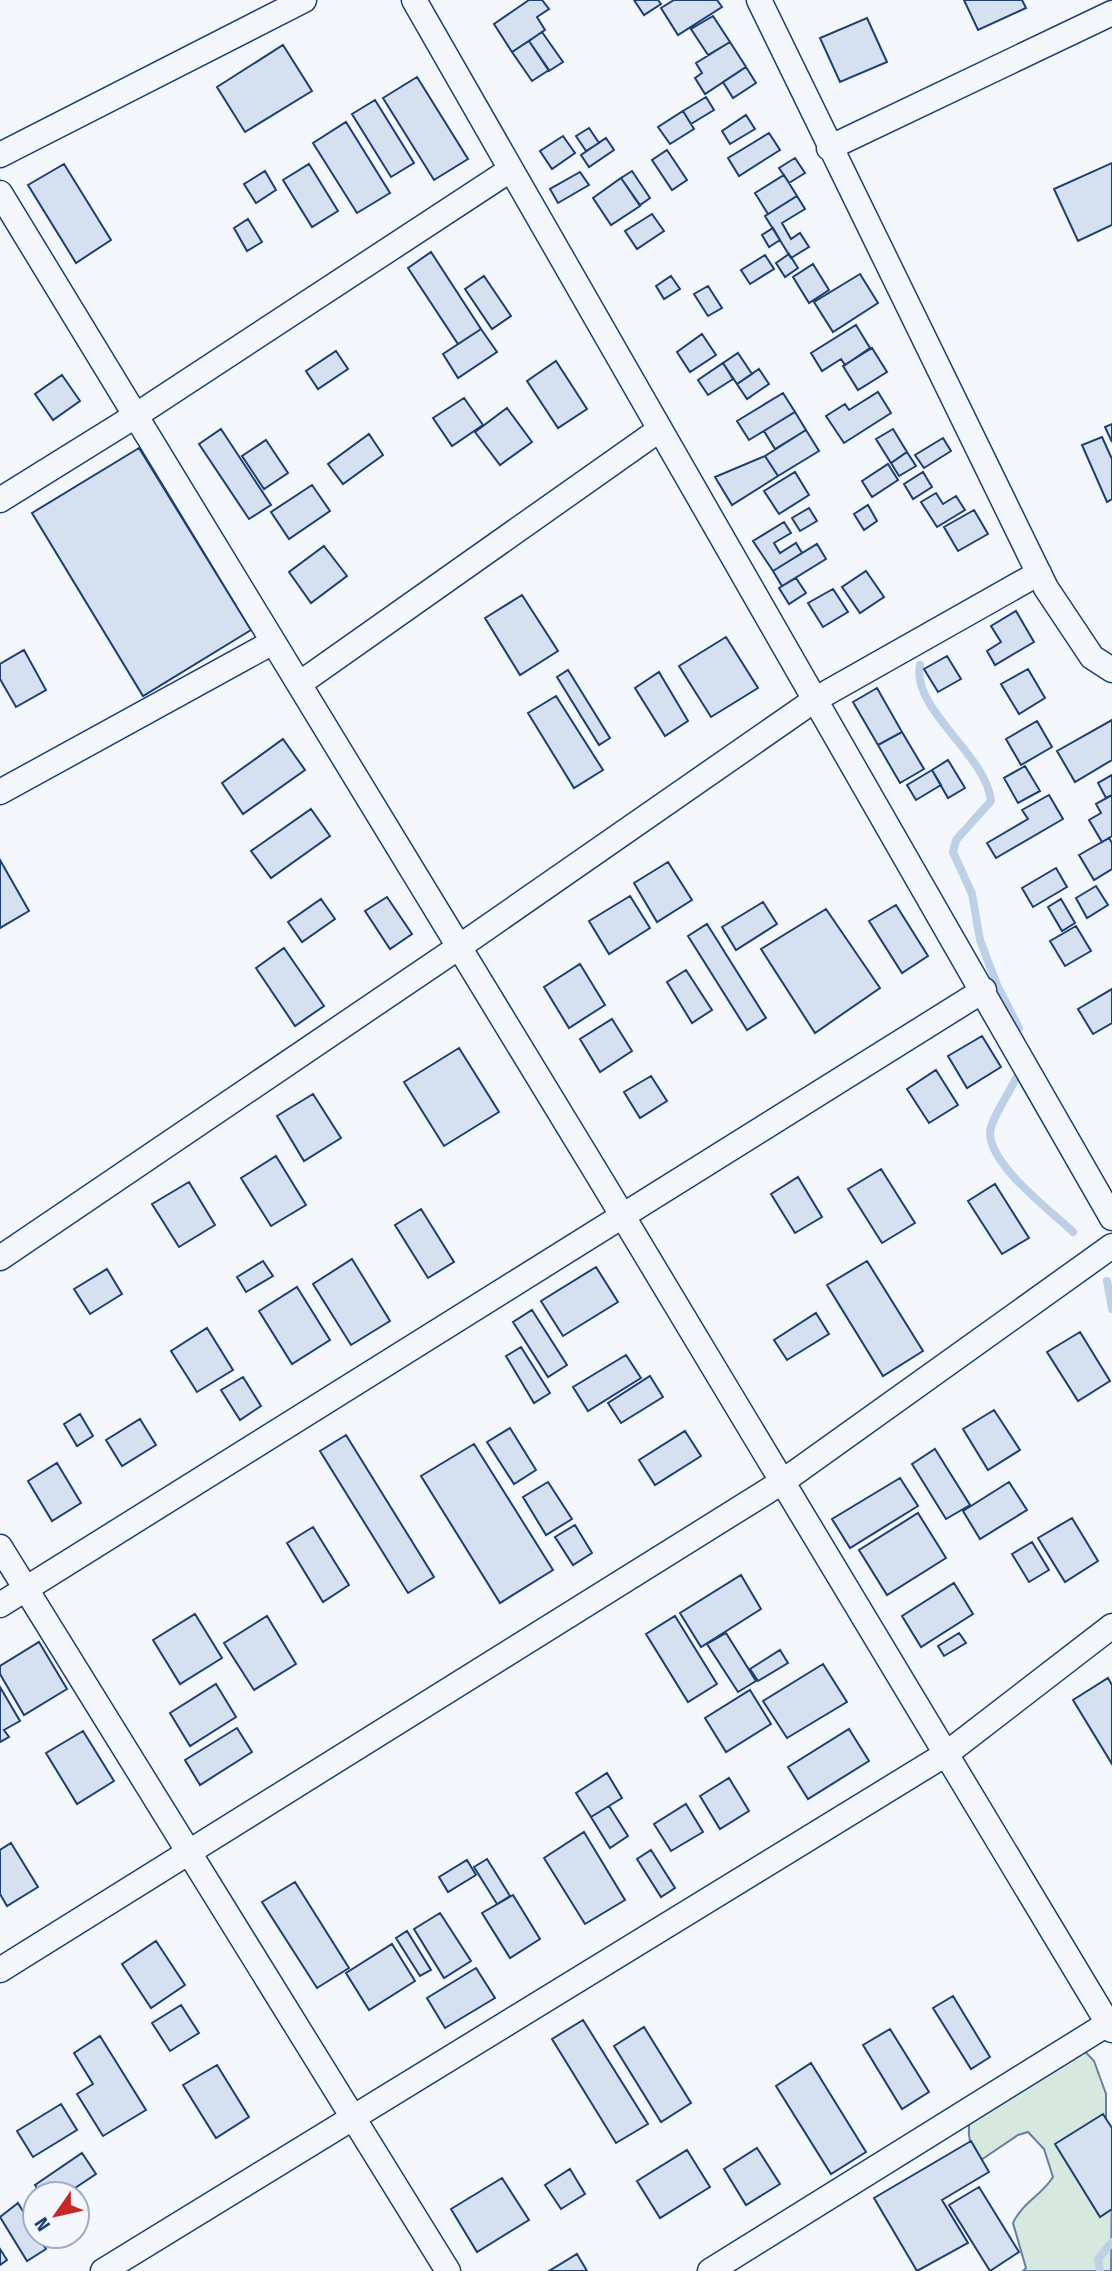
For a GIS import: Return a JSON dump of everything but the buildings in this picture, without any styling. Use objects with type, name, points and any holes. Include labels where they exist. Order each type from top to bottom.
[{"type":"street","points":[[0,155],[304,0]]},
{"type":"street","points":[[414,0],[1111,1215]]},
{"type":"street","points":[[759,0],[1039,573],[1092,657],[1112,670]]},
{"type":"street","points":[[830,148],[1112,13]]},
{"type":"street","points":[[0,500],[135,416],[510,170]]},
{"type":"street","points":[[0,194],[1111,2025],[710,2271]]},
{"type":"street","points":[[299,684],[659,430]]},
{"type":"street","points":[[0,1258],[459,947],[816,699],[1039,573]]},
{"type":"street","points":[[0,792],[273,642]]},
{"type":"street","points":[[0,1605],[984,990]]},
{"type":"street","points":[[0,1970],[782,1482],[1112,1246]]},
{"type":"street","points":[[0,1546],[448,2271]]},
{"type":"street","points":[[103,2271],[946,1754],[1112,1626]]},
{"type":"shaded area","points":[[1078,2044],[1094,2061],[1106,2094],[1106,2129],[1112,2172],[1111,2271],[1023,2271],[1026,2268],[1013,2223],[1021,2210],[1053,2177],[1044,2149],[1028,2132],[1018,2135],[981,2160],[970,2142],[972,2106]]},
{"type":"waterway","points":[[920,665],[920,682],[927,698],[977,766],[991,801],[956,840],[953,852],[972,894],[980,940],[997,985],[1019,1028]]},
{"type":"waterway","points":[[1016,1078],[991,1127],[992,1145],[1010,1173],[1073,1232]]},
{"type":"waterway","points":[[1107,1281],[1112,1309]]},
{"type":"waterway","points":[[1100,2271],[1098,2259],[1112,2242]]}]
